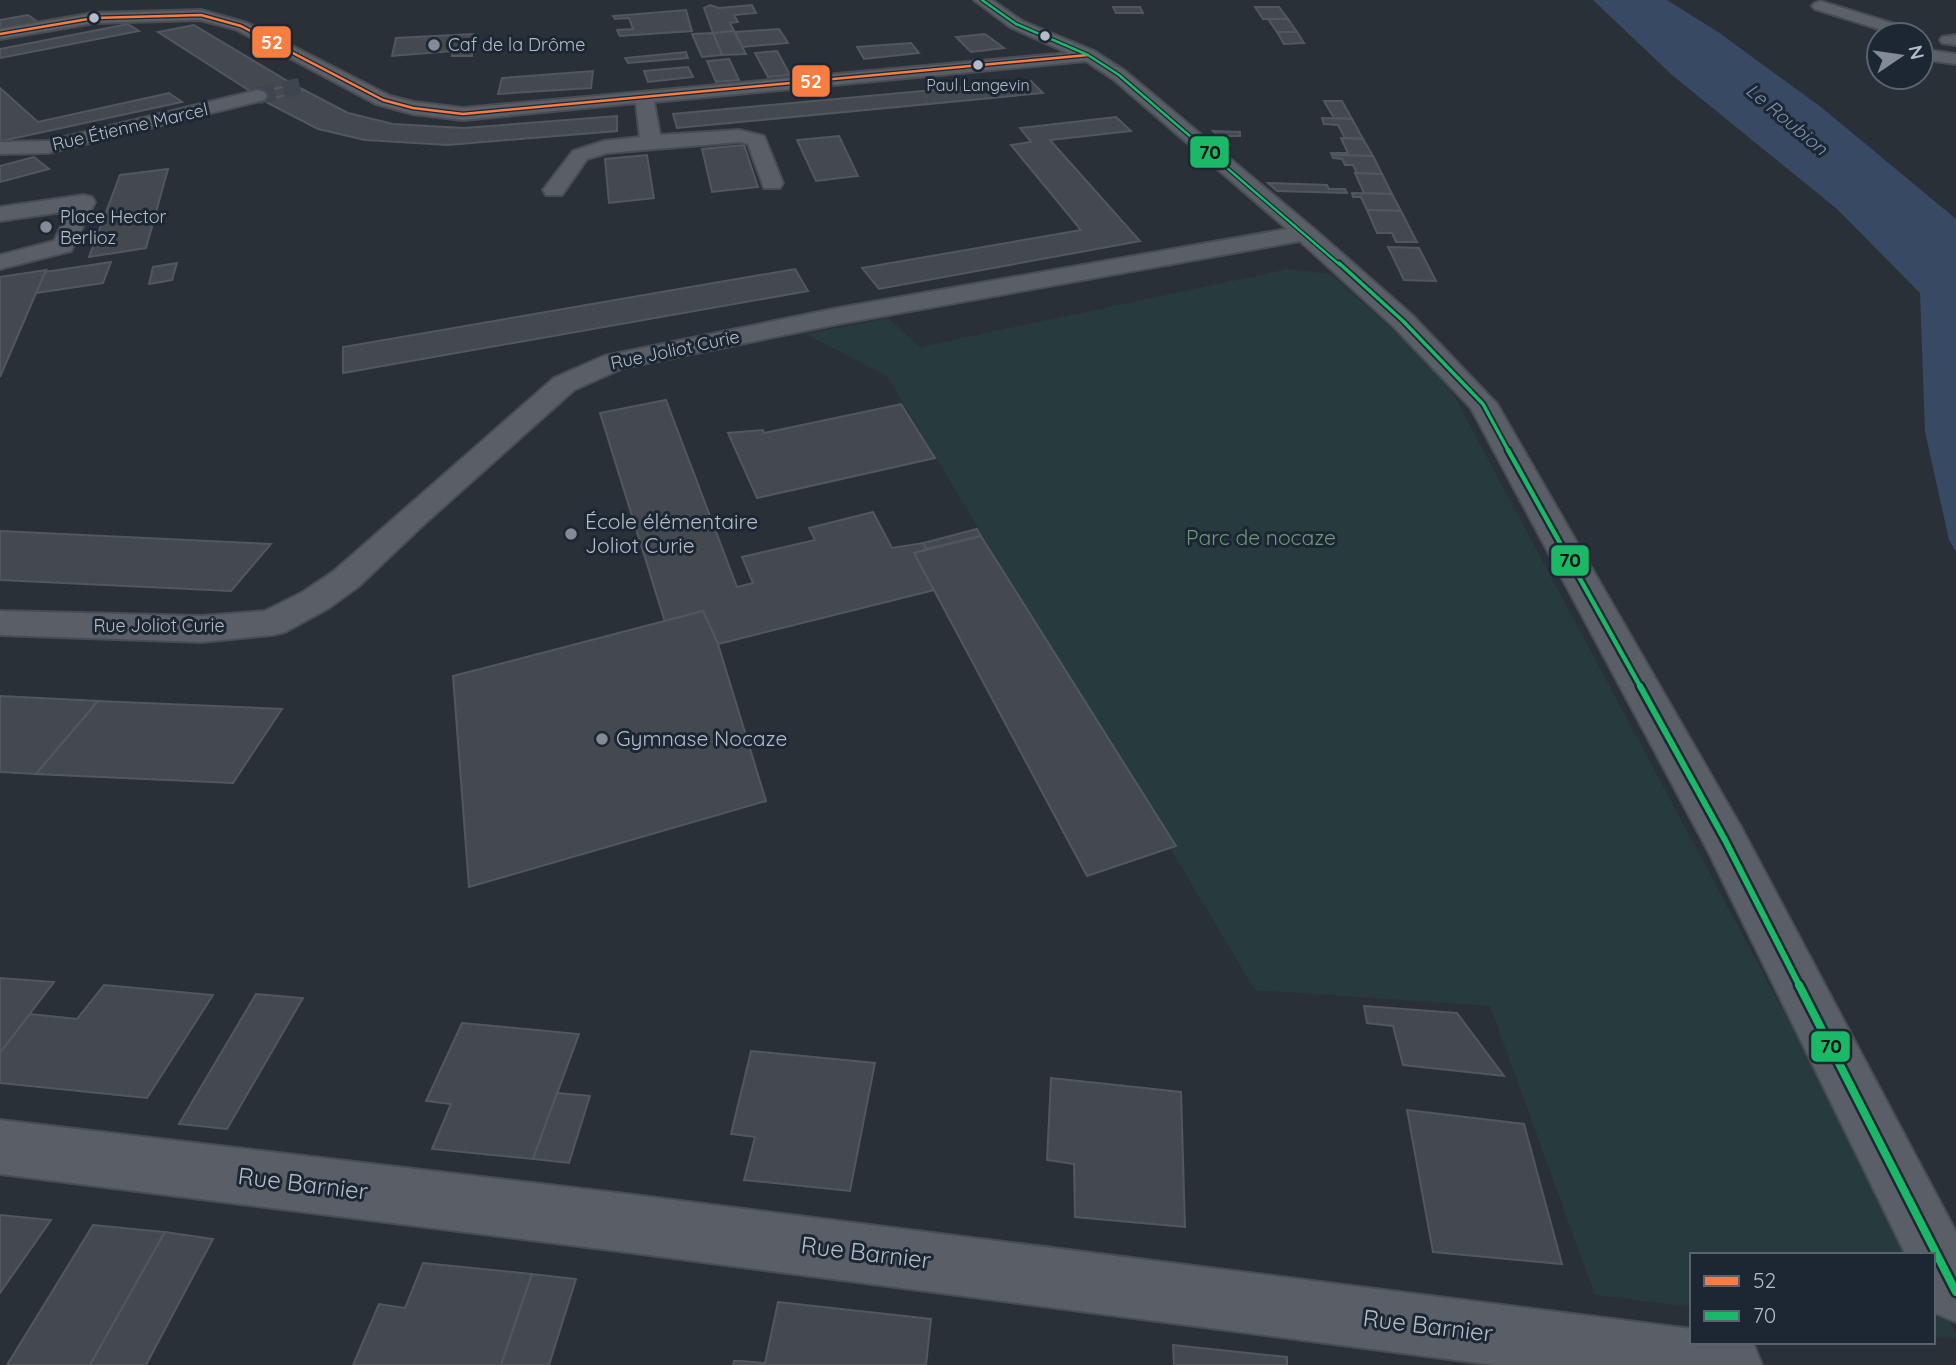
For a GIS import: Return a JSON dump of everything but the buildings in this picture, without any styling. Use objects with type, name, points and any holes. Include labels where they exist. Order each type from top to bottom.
[{"type":"main road","points":[[1813,3],[1865,28]]},
{"type":"main road","points":[[1813,3],[1866,21]]},
{"type":"main road","points":[[1935,40],[1953,40]]},
{"type":"main road","points":[[1948,59],[1956,69]]},
{"type":"street","points":[[982,0],[986,6],[1016,24],[1088,55],[1119,75],[1403,320],[1483,404],[1725,839],[1956,1292]]},
{"type":"street","points":[[0,34],[94,18],[201,15],[241,26],[383,100],[413,108],[463,114],[1088,55]]},
{"type":"street","points":[[309,84],[339,77]]},
{"type":"street","name":"Rue Étienne Marcel","points":[[0,148],[48,147],[258,96]]},
{"type":"street","points":[[644,98],[651,142]]},
{"type":"street","points":[[554,190],[580,155],[604,147],[739,136],[757,139],[772,183]]},
{"type":"street","points":[[0,214],[84,202],[63,246],[0,262]]},
{"type":"street","name":"Rue Joliot Curie","points":[[0,623],[202,629],[272,623],[316,600],[346,579],[409,520],[565,384],[592,370],[646,355],[838,316],[1305,233]]},
{"type":"street","name":"Rue Barnier","points":[[0,1147],[612,1221],[1731,1365]]},
{"type":"green space","name":"Parc de nocaze","points":[[1288,269],[1331,274],[1443,375],[1913,1253],[1690,1253],[1690,1307],[1595,1295],[1490,1006],[1255,990],[887,376],[805,334],[888,318],[920,347]]},
{"type":"green space","points":[[1935,1295],[1956,1333],[1956,1339],[1935,1336]]},
{"type":"water","name":"Le Roubion","points":[[1593,0],[1667,0],[1718,32],[1821,107],[1956,219],[1956,552],[1949,540],[1925,432],[1920,293],[1837,209],[1672,75]]},
{"type":"tunnel","points":[[258,96],[300,86]]},
{"type":"transit line","name":"70","points":[[982,0],[1016,24],[1088,55],[1119,75],[1305,233],[1403,321],[1483,404],[1725,840],[1956,1292]]},
{"type":"transit line","name":"52","points":[[0,34],[94,18],[201,15],[241,26],[383,100],[413,108],[463,114],[1088,55]]},
{"type":"place","name":"Caf de la Drôme","points":[[434,45]]},
{"type":"place","name":"Paul Langevin","points":[[978,65]]},
{"type":"place","name":"Place Hector Berlioz","points":[[46,227]]},
{"type":"place","name":"École élémentaire Joliot Curie","points":[[571,534]]},
{"type":"place","name":"Gymnase Nocaze","points":[[602,739]]}]
